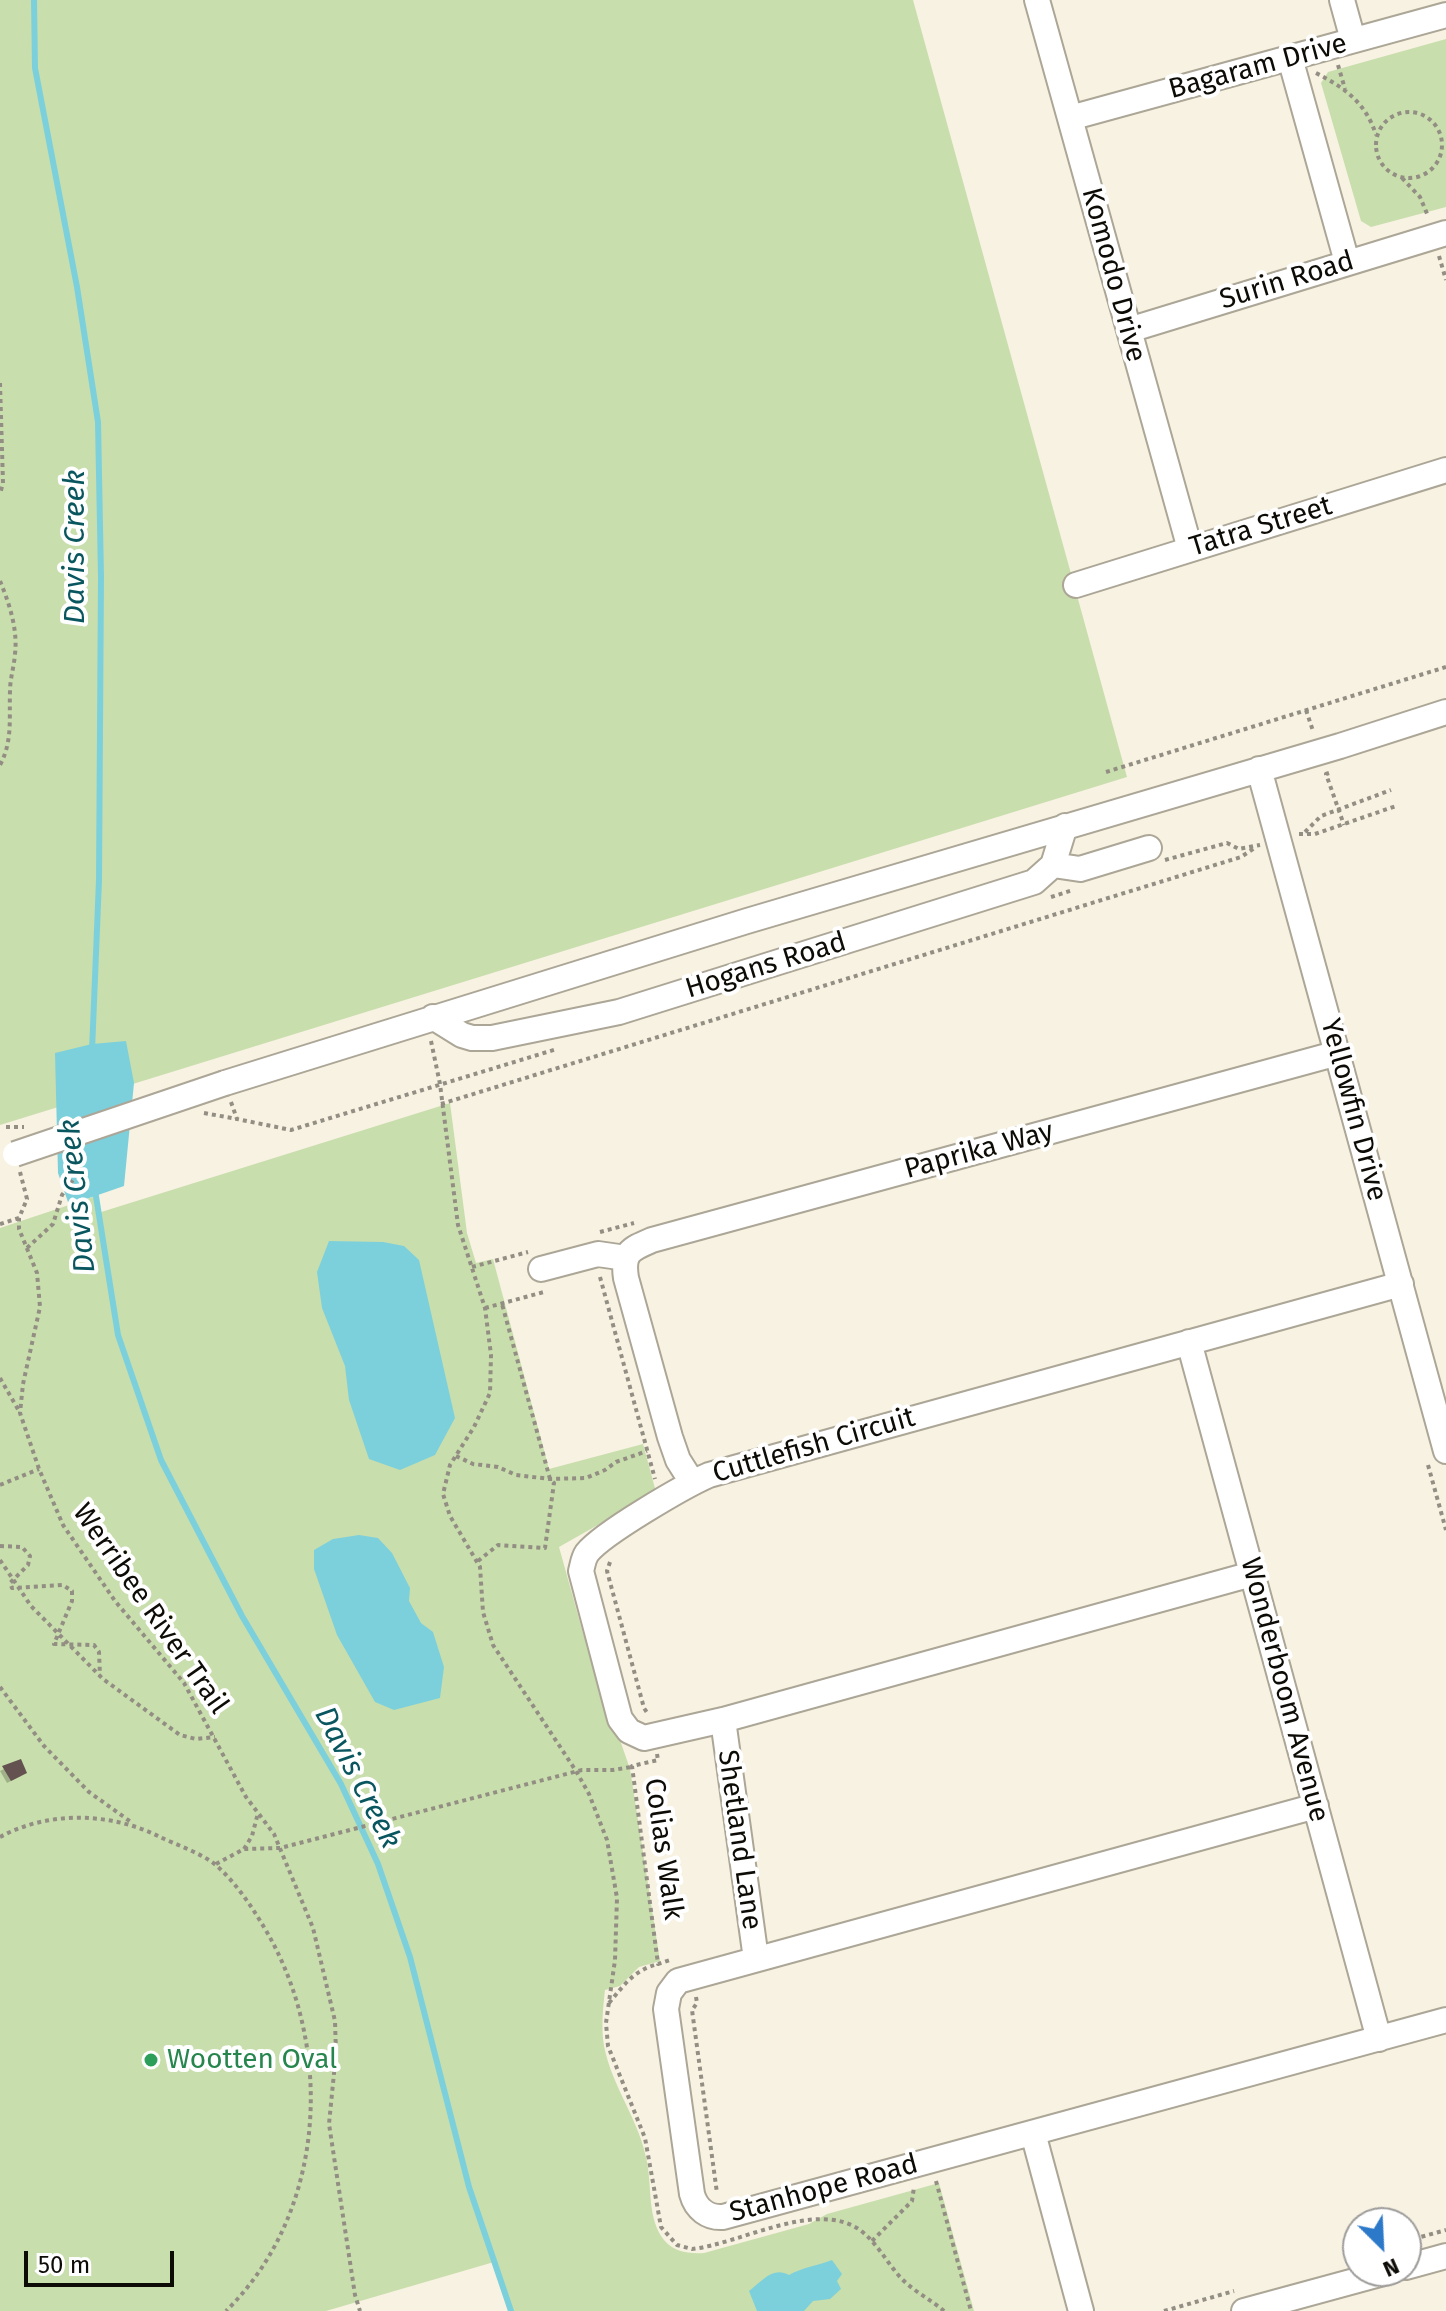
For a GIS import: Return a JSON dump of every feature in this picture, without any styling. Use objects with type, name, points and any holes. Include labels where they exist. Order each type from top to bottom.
[{"type":"street","name":"Komodo Drive","points":[[1037,0],[1190,549]]},
{"type":"street","points":[[1342,0],[1353,40]]},
{"type":"street","name":"Bagaram Drive","points":[[1070,118],[1446,15]]},
{"type":"street","points":[[1290,58],[1347,262]]},
{"type":"street","name":"Surin Road","points":[[1129,330],[1347,262],[1437,224]]},
{"type":"street","name":"Tatra Street","points":[[1076,585],[1446,470]]},
{"type":"street","name":"Hogans Road","points":[[12,1161],[225,1083],[432,1028],[1065,826],[1446,712]]},
{"type":"street","name":"Yellowfin Drive","points":[[1259,769],[1401,1284],[1440,1448]]},
{"type":"street","points":[[1065,826],[1053,865],[1080,869],[1149,848]]},
{"type":"street","name":"Hogans Road","points":[[432,1028],[472,1038],[492,1038],[589,1020],[1025,885],[1041,878],[1053,865]]},
{"type":"street","name":"Paprika Way","points":[[626,1258],[631,1249],[652,1240],[1338,1053]]},
{"type":"street","points":[[541,1269],[598,1254],[626,1258],[626,1278],[670,1437],[678,1460],[692,1482]]},
{"type":"street","name":"Cuttlefish Circuit","points":[[651,1727],[637,1736],[620,1719],[581,1571],[584,1558],[601,1541],[692,1482],[728,1469],[1401,1284]]},
{"type":"street","name":"Wonderboom Avenue","points":[[1189,1342],[1379,2039]]},
{"type":"street","points":[[651,1727],[723,1720],[1252,1574]]},
{"type":"street","name":"Shetland Lane","points":[[723,1720],[756,1959]]},
{"type":"street","points":[[691,1988],[756,1959],[1316,1806]]},
{"type":"street","name":"Stanhope Road","points":[[691,1988],[673,1986],[666,2009],[692,2194],[697,2206],[709,2216],[723,2217],[1446,2020]]},
{"type":"street","points":[[1033,2133],[1081,2311]]},
{"type":"street","points":[[1422,2263],[1446,2256]]},
{"type":"street","points":[[1244,2311],[1342,2284]]},
{"type":"path","points":[[1316,73],[1345,89],[1362,105],[1377,138],[1377,155],[1382,165],[1420,197],[1437,224]]},
{"type":"path","points":[[1377,138],[1384,123],[1404,113],[1415,112],[1426,117],[1439,131],[1441,151],[1432,169],[1413,178],[1401,178]]},
{"type":"path","points":[[1439,258],[1446,256]]},
{"type":"path","points":[[0,383],[3,483],[0,494]]},
{"type":"path","points":[[0,581],[10,610],[15,654],[10,691],[9,742],[0,765]]},
{"type":"path","points":[[1106,772],[1446,667]]},
{"type":"path","points":[[1341,769],[1326,774],[1344,825]]},
{"type":"path","points":[[1391,790],[1321,816],[1303,833],[1315,834],[1396,806]]},
{"type":"path","points":[[441,1104],[1241,857],[1258,846],[1261,858]]},
{"type":"path","points":[[432,1028],[458,1225],[485,1308],[491,1355],[490,1393],[445,1478],[443,1494],[450,1516],[481,1573],[483,1612],[493,1645],[576,1771],[607,1840],[617,1898],[615,1960],[607,2006],[607,2035],[610,2053],[645,2138],[659,2219],[671,2240],[684,2247],[705,2247],[801,2221],[826,2219],[850,2224],[872,2241],[902,2279],[944,2311]]},
{"type":"path","points":[[237,1119],[291,1130],[440,1084]]},
{"type":"path","points":[[27,1248],[53,1224],[62,1195],[83,1166],[79,1151]]},
{"type":"path","name":"Werribee River Trail","points":[[12,1161],[27,1199],[19,1218],[19,1229],[37,1273],[40,1307],[23,1384],[20,1413],[39,1469],[63,1525],[115,1601],[184,1683],[246,1797],[274,1834],[313,1928],[335,2021],[336,2053],[329,2124],[360,2311]]},
{"type":"path","points":[[0,1224],[19,1218]]},
{"type":"path","points":[[600,1277],[652,1467]]},
{"type":"path","points":[[477,1562],[498,1545],[545,1548],[554,1483],[550,1479],[502,1304]]},
{"type":"path","points":[[0,1378],[20,1413]]},
{"type":"path","points":[[1440,1448],[1446,1530]]},
{"type":"path","points":[[456,1456],[473,1464],[498,1467],[516,1475],[550,1479],[586,1478],[616,1462],[647,1451]]},
{"type":"path","points":[[0,1485],[39,1469]]},
{"type":"path","points":[[0,1546],[22,1547],[30,1556],[28,1565],[14,1580]]},
{"type":"path","points":[[613,1555],[607,1571],[651,1727]]},
{"type":"path","points":[[0,1560],[31,1606],[100,1676],[180,1735],[196,1739],[215,1737]]},
{"type":"path","points":[[20,1589],[63,1585],[69,1588],[72,1601],[58,1635]]},
{"type":"path","points":[[68,1645],[90,1644],[97,1647],[100,1676]]},
{"type":"path","points":[[0,1687],[36,1737],[89,1792],[133,1824],[216,1864],[253,1908],[282,1960],[299,2005],[309,2053],[310,2105],[306,2159],[292,2207],[270,2255],[246,2291],[226,2311]]},
{"type":"path","points":[[0,1697],[7,1695]]},
{"type":"path","name":"Colias Walk","points":[[651,1727],[658,1760],[632,1766],[658,1964],[679,1958],[691,1988]]},
{"type":"path","points":[[216,1864],[244,1849],[280,1848],[576,1771],[632,1766]]},
{"type":"path","points":[[244,1849],[252,1836],[258,1813]]},
{"type":"path","points":[[0,1837],[17,1828],[53,1819],[95,1818],[133,1824]]},
{"type":"path","points":[[607,2006],[631,1976],[642,1968],[658,1964]]},
{"type":"path","points":[[691,1988],[710,1994]]},
{"type":"path","points":[[691,1988],[697,2003],[692,2010],[718,2197]]},
{"type":"path","points":[[309,2053],[336,2053]]},
{"type":"path","points":[[936,2181],[971,2311]]},
{"type":"path","points":[[872,2241],[912,2201],[914,2187]]},
{"type":"path","points":[[1422,2237],[1446,2230]]},
{"type":"green space","points":[[0,0],[913,0],[1127,777],[0,1125]]},
{"type":"green space","points":[[1446,39],[1446,207],[1371,227],[1361,221],[1321,83],[1328,72]]},
{"type":"green space","points":[[450,1103],[467,1233],[476,1263],[493,1259],[549,1469],[643,1444],[656,1492],[559,1547],[583,1633],[630,1769],[660,1961],[639,1967],[620,1986],[605,1990],[602,2025],[604,2046],[613,2076],[643,2147],[652,2213],[659,2232],[677,2250],[704,2253],[939,2183],[974,2311],[511,2311],[494,2262],[326,2311],[0,2311],[0,1228],[96,1196],[98,1213]]},
{"type":"water","points":[[126,1041],[134,1083],[124,1186],[69,1205],[58,1173],[55,1053],[92,1044]]},
{"type":"water","points":[[329,1241],[383,1242],[404,1246],[419,1260],[455,1418],[435,1455],[400,1470],[369,1459],[349,1400],[345,1366],[322,1308],[317,1272]]},
{"type":"water","points":[[359,1535],[378,1538],[392,1553],[410,1588],[409,1601],[421,1623],[433,1632],[444,1667],[440,1698],[394,1710],[375,1702],[337,1635],[314,1569],[314,1550],[333,1539]]},
{"type":"water","points":[[832,2260],[842,2274],[837,2281],[841,2289],[830,2299],[813,2301],[804,2311],[757,2311],[749,2291],[768,2276],[778,2272],[789,2275]]},
{"type":"building","points":[[21,1759],[27,1773],[11,1781],[2,1766]]},
{"type":"waterway","name":"Davis Creek","points":[[34,0],[35,68],[77,287],[98,422],[101,577],[99,880],[92,1051]]},
{"type":"waterway","name":"Davis Creek","points":[[95,1190],[118,1335],[161,1460],[242,1616],[341,1784],[378,1864],[410,1957],[469,2187],[511,2311]]},
{"type":"place","name":"Wootten Oval","points":[[151,2060]]}]
